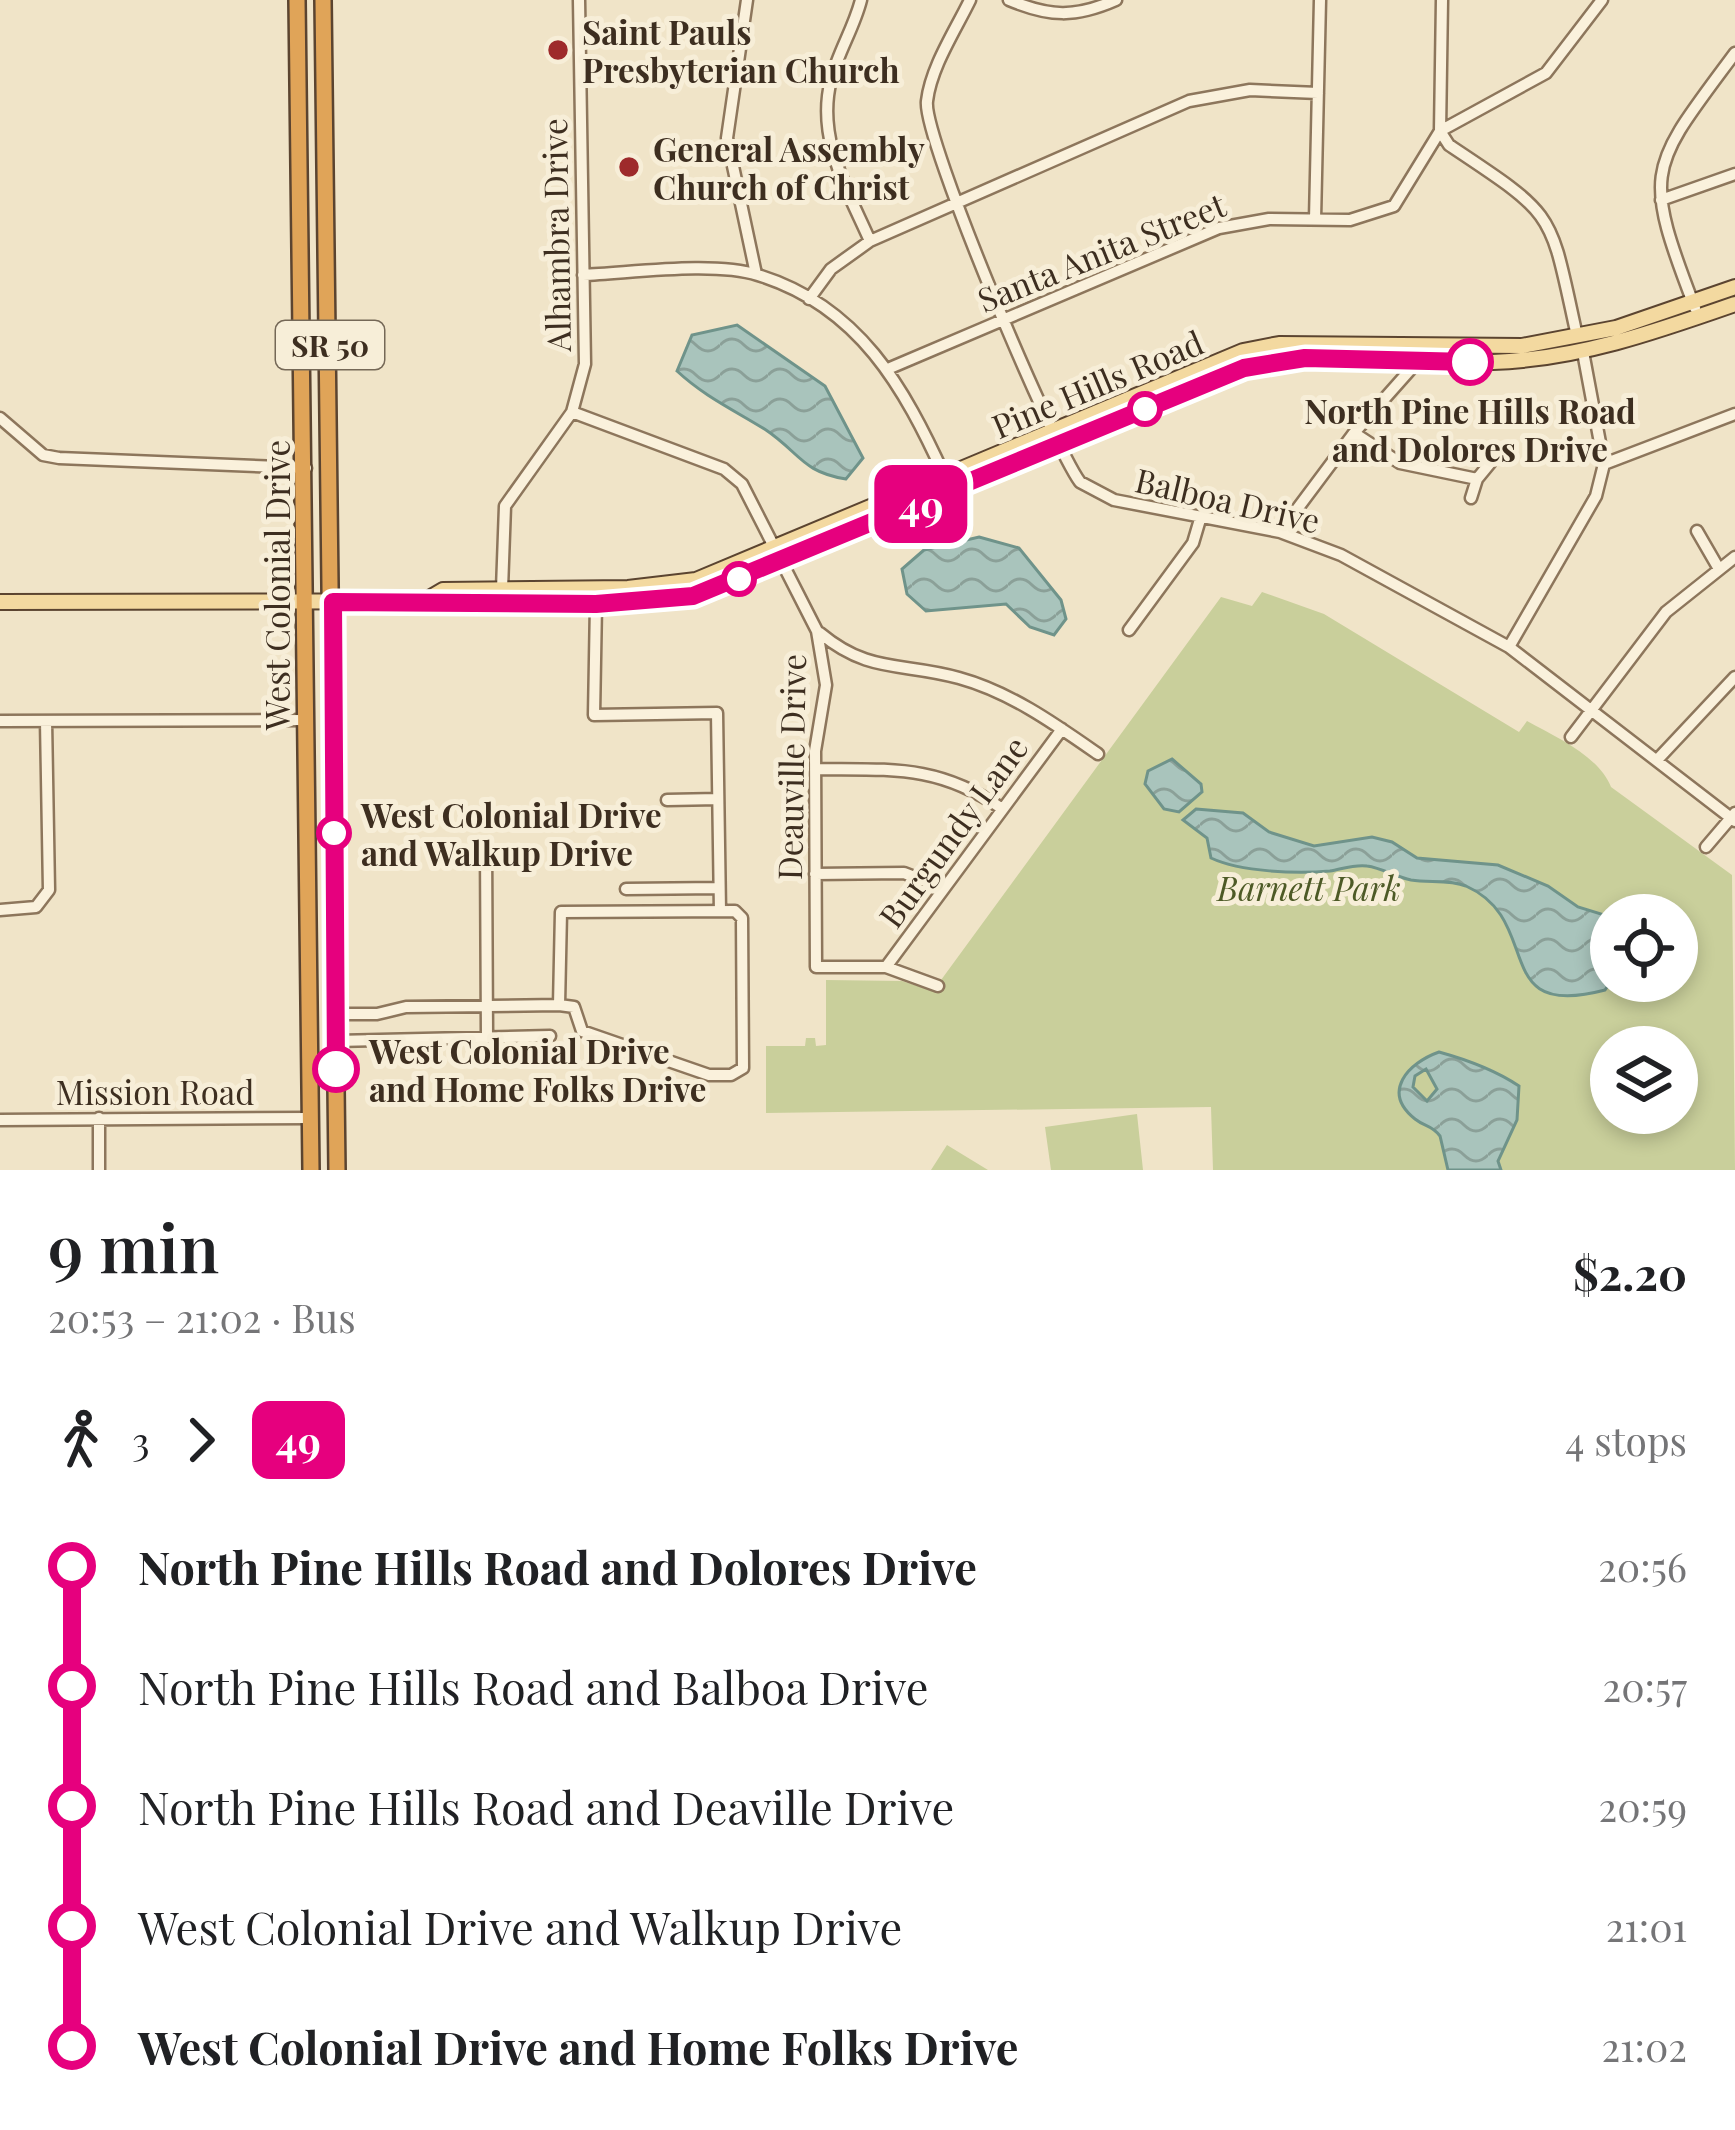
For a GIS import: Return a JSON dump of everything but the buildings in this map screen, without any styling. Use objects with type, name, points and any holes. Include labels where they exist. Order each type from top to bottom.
[{"type":"highway","name":"West Colonial Drive","points":[[297,0],[311,1170]]},
{"type":"highway","name":"West Colonial Drive","points":[[319,0],[327,173],[333,602],[333,1170]]},
{"type":"highway","points":[[301,175],[327,173]]},
{"type":"highway","points":[[303,308],[316,354],[330,368]]},
{"type":"highway","points":[[308,840],[316,854],[321,906],[335,910]]},
{"type":"highway","points":[[309,919],[325,922],[328,965],[335,979]]},
{"type":"highway","points":[[310,1118],[327,1123],[333,1170]]},
{"type":"main road","name":"Pine Hills Road","points":[[1695,310],[1735,287]]},
{"type":"main road","name":"Pine Hills Road","points":[[0,602],[596,604],[693,596],[945,476],[1273,360],[1522,360],[1695,310],[1735,304]]},
{"type":"main road","name":"Pine Hills Road","points":[[426,600],[443,590],[663,586],[781,555],[1058,438],[1221,359],[1264,346],[1580,344]]},
{"type":"main road","points":[[457,605],[502,589]]},
{"type":"street","name":"Alhambra Drive","points":[[502,589],[505,506],[572,412],[585,364],[578,0]]},
{"type":"street","points":[[747,0],[727,138],[756,274]]},
{"type":"street","points":[[861,0],[832,77],[826,125],[832,155],[870,241]]},
{"type":"street","name":"Balboa Drive","points":[[970,0],[927,100],[927,126],[955,202],[1072,471],[1090,490],[1114,500],[1280,532],[1341,555],[1509,647],[1734,817]]},
{"type":"street","points":[[1009,0],[1043,14],[1068,16],[1116,0]]},
{"type":"street","points":[[1315,219],[1320,0]]},
{"type":"street","points":[[1442,0],[1440,130],[1449,146],[1541,211],[1555,234],[1604,464],[1584,523],[1509,647]]},
{"type":"street","points":[[1440,130],[1546,74],[1601,0]]},
{"type":"street","points":[[1695,310],[1661,200],[1660,166],[1667,146],[1735,53]]},
{"type":"street","points":[[809,299],[831,269],[870,241],[1189,100],[1250,90],[1318,93]]},
{"type":"street","name":"Santa Anita Street","points":[[890,368],[1219,228],[1246,221],[1375,217],[1394,206],[1440,130]]},
{"type":"street","points":[[1661,200],[1735,174]]},
{"type":"street","points":[[584,274],[756,274],[809,299],[874,347],[890,368],[945,476]]},
{"type":"street","points":[[1280,532],[1354,433],[1418,361]]},
{"type":"street","name":"Deauville Drive","points":[[572,412],[724,469],[754,502],[818,632],[826,686],[814,770],[817,968],[886,967]]},
{"type":"street","points":[[1604,464],[1735,414]]},
{"type":"street","points":[[0,418],[41,453],[59,458],[306,468]]},
{"type":"street","points":[[1354,433],[1400,464],[1477,479]]},
{"type":"street","points":[[1471,498],[1477,479],[1491,463]]},
{"type":"street","points":[[1129,630],[1193,544],[1201,516]]},
{"type":"street","points":[[1696,531],[1719,569]]},
{"type":"street","points":[[1571,737],[1666,612],[1735,557]]},
{"type":"street","points":[[596,604],[594,715],[717,713],[720,911]]},
{"type":"street","points":[[818,632],[847,656],[869,665],[961,678],[1062,728],[1098,754]]},
{"type":"street","points":[[1658,759],[1735,677]]},
{"type":"street","points":[[0,721],[308,721]]},
{"type":"street","points":[[0,910],[24,910],[43,901],[49,890],[46,721]]},
{"type":"street","name":"Burgundy Lane","points":[[886,967],[1062,728]]},
{"type":"street","points":[[814,770],[933,773],[970,787],[1001,808]]},
{"type":"street","points":[[667,800],[718,799]]},
{"type":"street","points":[[1706,847],[1734,817]]},
{"type":"street","points":[[486,844],[487,1037]]},
{"type":"street","points":[[815,874],[904,873],[943,888]]},
{"type":"street","points":[[626,889],[719,888]]},
{"type":"street","points":[[336,1015],[559,1004],[574,1007],[582,1031],[709,1075],[731,1075],[743,1068],[742,918],[720,911],[561,912],[559,1004]]},
{"type":"street","points":[[886,967],[938,986]]},
{"type":"street","points":[[336,1041],[550,1036]]},
{"type":"street","points":[[99,1118],[99,1170]]},
{"type":"street","name":"Mission Road","points":[[0,1120],[310,1118]]},
{"type":"green space","name":"Barnett Park","points":[[1262,592],[1324,614],[1519,732],[1527,721],[1551,734],[1587,757],[1611,787],[1732,875],[1735,1170],[1213,1170],[1211,1107],[766,1113],[766,1046],[805,1046],[806,1038],[815,1038],[816,1046],[826,1045],[826,980],[902,981],[933,991],[1221,597],[1252,606]]},
{"type":"green space","points":[[1137,1114],[1143,1170],[1051,1170],[1045,1127]]},
{"type":"green space","points":[[947,1145],[988,1170],[931,1170]]},
{"type":"water","points":[[737,325],[825,386],[863,458],[846,479],[810,466],[766,430],[677,371],[692,335]]},
{"type":"water","points":[[979,537],[1019,548],[1061,600],[1066,619],[1054,635],[1030,627],[1006,604],[926,611],[907,594],[902,569],[924,550]]},
{"type":"water","points":[[1172,759],[1201,784],[1202,792],[1179,812],[1164,809],[1145,784],[1148,771]]},
{"type":"water","points":[[1196,809],[1243,813],[1269,832],[1314,846],[1372,837],[1392,842],[1417,858],[1498,865],[1548,886],[1590,911],[1590,992],[1569,996],[1545,992],[1530,980],[1505,921],[1490,902],[1466,886],[1411,880],[1367,866],[1286,872],[1238,866],[1211,858],[1207,838],[1183,820]]},
{"type":"water","points":[[1439,1052],[1491,1070],[1519,1086],[1517,1120],[1498,1161],[1501,1170],[1448,1170],[1440,1136],[1405,1109],[1399,1089],[1403,1080],[1417,1063]],"holes":[[[1426,1069],[1437,1089],[1427,1101],[1413,1087],[1415,1076]]]},
{"type":"bus line","name":"49","points":[[336,1069],[333,602],[596,604],[693,596],[1244,368],[1305,358],[1470,362]]},
{"type":"place","name":"Saint Pauls Presbyterian Church","points":[[558,50]]},
{"type":"place","name":"General Assembly Church of Christ","points":[[629,167]]},
{"type":"place","name":"North Pine Hills Road and Dolores Drive","points":[[1470,362]]},
{"type":"place","name":"West Colonial Drive and Walkup Drive","points":[[334,833]]},
{"type":"place","name":"West Colonial Drive and Home Folks Drive","points":[[336,1069]]}]
